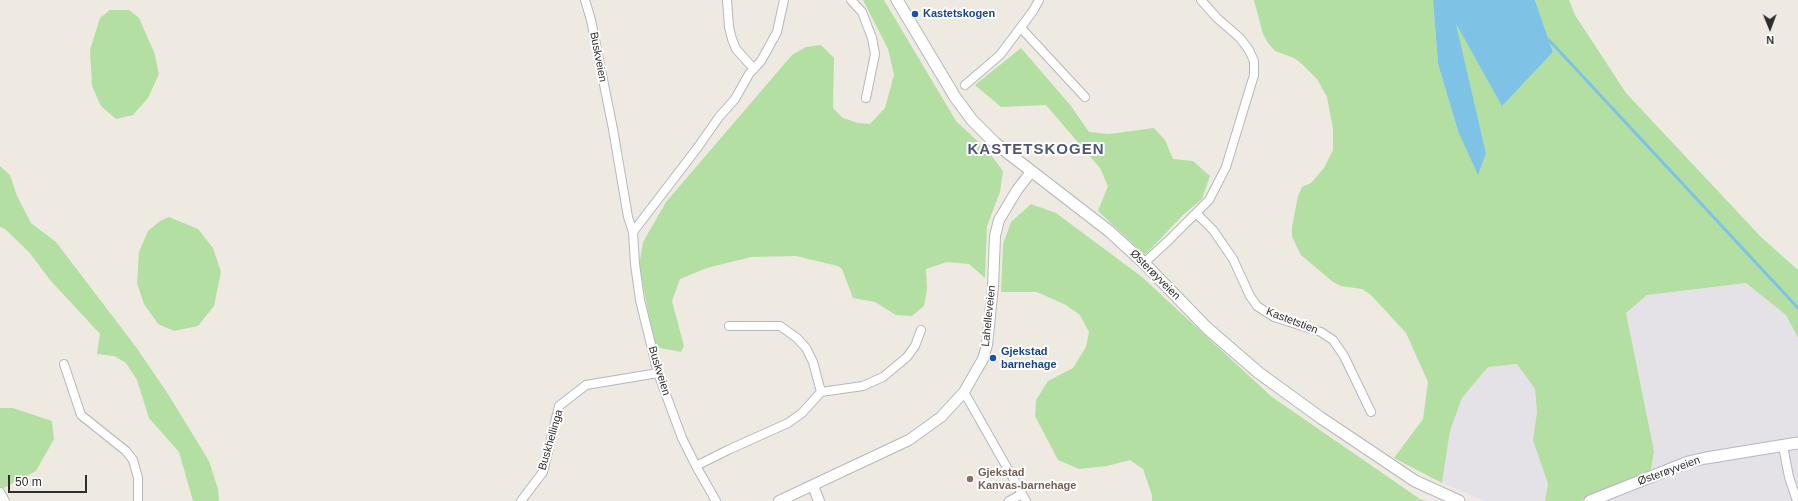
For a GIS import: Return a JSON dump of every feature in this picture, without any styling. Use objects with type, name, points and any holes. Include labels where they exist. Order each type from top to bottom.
[{"type":"main road","name":"Østerøyveien","points":[[896,0],[955,97],[972,120],[994,143],[1086,212],[1144,263],[1207,328],[1259,373],[1321,418],[1416,481],[1459,501]]},
{"type":"main road","name":"Østerøyveien","points":[[1590,501],[1688,462],[1798,443]]},
{"type":"street","name":"Buskveien","points":[[585,0],[591,20],[613,129],[628,217],[633,232],[640,300],[658,373],[682,438],[716,501]]},
{"type":"street","points":[[727,0],[729,26],[732,39],[736,49],[754,69]]},
{"type":"street","points":[[633,232],[719,117],[735,99],[754,69],[761,61],[777,32],[784,0]]},
{"type":"street","points":[[851,0],[862,12],[872,38],[875,54],[866,98]]},
{"type":"street","points":[[965,85],[1000,55],[1021,28],[1039,0]]},
{"type":"street","points":[[1144,263],[1170,240],[1208,200],[1226,167],[1254,75],[1254,61],[1249,50],[1240,38],[1217,18],[1201,0]]},
{"type":"street","points":[[1021,28],[1085,97]]},
{"type":"street","name":"Lahelleveien","points":[[779,501],[909,440],[941,417],[964,392],[983,360],[987,345],[993,286],[995,236],[999,220],[1017,190],[1031,172]]},
{"type":"street","name":"Kastetstien","points":[[1196,212],[1213,230],[1234,259],[1250,296],[1257,306],[1274,317],[1321,332],[1333,340],[1344,356],[1371,412]]},
{"type":"street","points":[[729,326],[780,326],[797,338],[806,348],[813,362],[821,392]]},
{"type":"street","points":[[696,466],[788,423],[802,413],[821,392],[863,386],[883,377],[907,357],[915,346],[921,330]]},
{"type":"street","points":[[64,364],[81,415],[126,451],[133,460],[138,478],[138,501]]},
{"type":"street","name":"Buskhellinga","points":[[520,501],[543,472],[559,406],[586,385],[658,373]]},
{"type":"street","points":[[964,392],[1024,497],[1008,501]]},
{"type":"street","points":[[1783,446],[1789,478],[1797,501]]},
{"type":"street","points":[[813,486],[819,501]]},
{"type":"street","points":[[0,492],[5,501]]},
{"type":"shaded area","points":[[1746,283],[1786,315],[1798,338],[1798,501],[1580,501],[1652,471],[1654,451],[1626,313],[1647,295]]},
{"type":"shaded area","points":[[1518,364],[1535,388],[1537,412],[1533,440],[1548,484],[1545,501],[1485,501],[1442,483],[1450,431],[1462,398],[1488,367]]},
{"type":"green space","points":[[863,0],[884,0],[956,121],[988,151],[1003,171],[1000,192],[987,226],[985,278],[969,264],[947,262],[926,269],[927,290],[924,306],[912,316],[896,315],[875,302],[853,298],[842,269],[838,266],[796,256],[751,257],[707,268],[680,279],[672,301],[684,346],[681,352],[655,347],[639,265],[643,242],[666,202],[792,55],[806,47],[821,45],[834,58],[833,108],[843,118],[858,123],[870,124],[885,108],[894,75],[888,49]]},
{"type":"green space","points":[[1254,0],[1433,0],[1438,64],[1458,131],[1486,153],[1455,22],[1502,105],[1553,52],[1535,0],[1569,0],[1575,15],[1626,93],[1761,237],[1798,270],[1798,338],[1786,315],[1746,283],[1647,295],[1626,313],[1654,451],[1651,471],[1580,501],[1545,501],[1548,484],[1533,440],[1537,412],[1535,389],[1517,364],[1488,367],[1462,398],[1450,431],[1442,483],[1394,458],[1423,419],[1428,382],[1406,333],[1371,295],[1362,289],[1341,286],[1333,282],[1301,255],[1292,237],[1292,227],[1298,196],[1302,187],[1311,183],[1324,168],[1333,150],[1333,129],[1327,97],[1317,79],[1294,58],[1275,51],[1268,43],[1263,34]]},
{"type":"green space","points":[[110,10],[129,10],[139,18],[154,52],[159,74],[148,98],[133,115],[116,119],[101,106],[92,86],[90,50],[100,18]]},
{"type":"green space","points":[[1021,48],[1071,106],[1089,132],[1109,134],[1154,128],[1165,140],[1173,159],[1193,161],[1210,176],[1202,199],[1183,215],[1145,255],[1098,211],[1108,186],[1100,168],[1046,105],[1001,107],[975,85]]},
{"type":"green space","points":[[0,166],[10,175],[17,196],[31,223],[56,242],[136,347],[168,394],[209,461],[218,489],[219,501],[193,501],[179,452],[149,418],[137,380],[126,363],[114,356],[97,354],[100,334],[50,280],[29,252],[5,229],[0,227]]},
{"type":"green space","points":[[1031,204],[1056,213],[1142,277],[1272,397],[1420,499],[1426,501],[1152,501],[1152,495],[1143,469],[1130,460],[1107,466],[1079,469],[1058,460],[1035,416],[1036,400],[1048,381],[1073,368],[1086,347],[1089,332],[1080,315],[1066,305],[1037,292],[1001,292],[1003,244],[1011,222]]},
{"type":"green space","points":[[169,217],[198,229],[213,248],[221,272],[214,306],[198,326],[174,331],[158,324],[144,304],[137,283],[139,252],[148,231],[160,221]]},
{"type":"green space","points":[[0,408],[13,408],[52,421],[54,439],[36,471],[0,490]]},
{"type":"water","points":[[1433,0],[1535,0],[1553,52],[1502,106],[1456,24],[1486,153],[1478,175],[1458,131],[1438,64]]},
{"type":"waterway","points":[[1549,40],[1798,308]]},
{"type":"place","name":"Kastetskogen","points":[[915,14]]},
{"type":"place","name":"Gjekstad barnehage","points":[[993,358]]},
{"type":"place","name":"Gjekstad Kanvas-barnehage","points":[[970,479]]},
{"type":"district","name":"KASTETSKOGEN","points":[[1036,150]]}]
